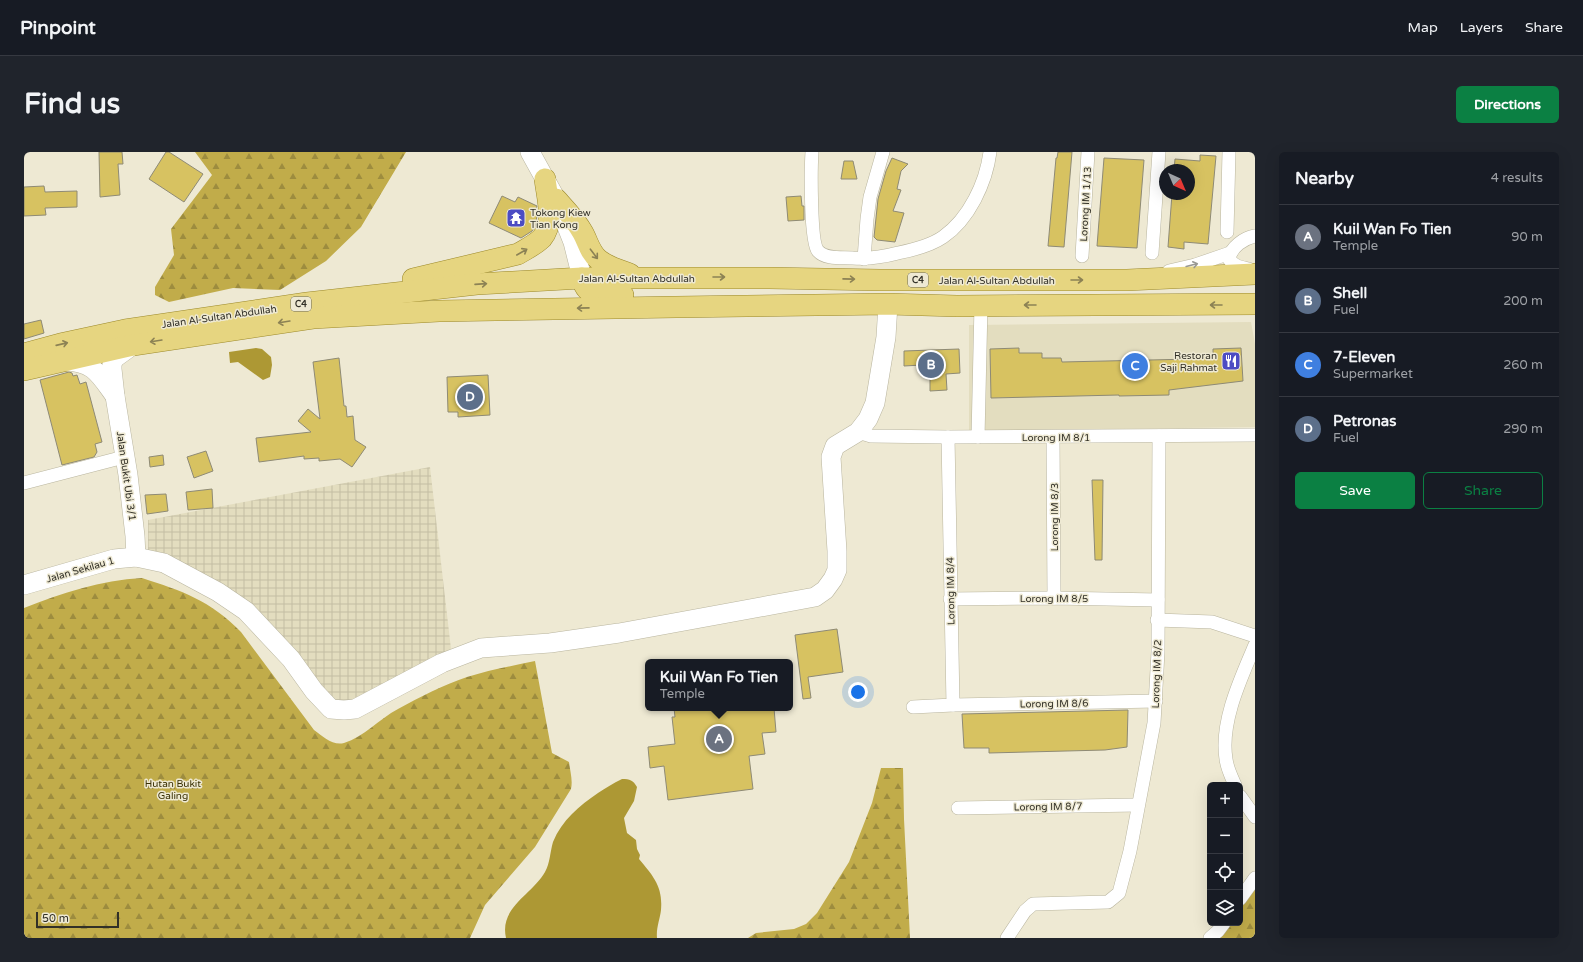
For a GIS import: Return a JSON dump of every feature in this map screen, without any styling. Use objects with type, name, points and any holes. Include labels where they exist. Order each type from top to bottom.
[{"type":"main road","points":[[310,311],[518,254],[542,237],[548,223],[549,212],[545,179]]},
{"type":"main road","points":[[556,199],[573,218],[584,234],[592,252],[598,259],[609,267],[639,277]]},
{"type":"main road","name":"Jalan Al-Sultan Abdullah","points":[[582,278],[639,277],[880,280],[1127,280],[1255,274]]},
{"type":"main road","points":[[310,311],[459,299],[555,294],[582,278],[585,288],[590,293],[605,295],[752,294],[812,296],[888,304]]},
{"type":"main road","name":"Jalan Al-Sultan Abdullah","points":[[24,354],[60,344],[125,330],[310,311],[888,304],[1145,306],[1255,304]]},
{"type":"main road","name":"Jalan Al-Sultan Abdullah","points":[[24,370],[60,360],[310,311]]},
{"type":"street","points":[[530,152],[556,199],[573,242],[582,278]]},
{"type":"street","points":[[812,152],[813,222],[815,244],[818,251],[826,256],[864,259],[915,250],[933,243],[943,237],[957,225],[971,206],[985,175],[990,152]]},
{"type":"street","points":[[864,259],[866,219],[870,197],[883,152]]},
{"type":"street","name":"Lorong IM 1/13","points":[[1082,256],[1088,152]]},
{"type":"street","points":[[1152,253],[1159,152]]},
{"type":"street","points":[[1227,232],[1229,152]]},
{"type":"street","points":[[1255,236],[1245,239],[1235,246],[1230,253],[1229,259],[1237,267],[1255,270]]},
{"type":"street","points":[[1127,280],[1195,265],[1230,253]]},
{"type":"street","points":[[880,280],[882,257]]},
{"type":"street","points":[[858,432],[868,419],[875,403],[886,337],[888,304]]},
{"type":"street","points":[[978,437],[981,305]]},
{"type":"street","name":"Jalan Bukit Ubi 3/1","points":[[133,345],[115,358],[112,363],[112,369],[135,536],[136,557]]},
{"type":"street","points":[[60,360],[79,361],[87,365],[97,372],[115,396]]},
{"type":"street","name":"Lorong IM 8/1","points":[[858,432],[871,436],[948,437],[1255,435]]},
{"type":"street","name":"Jalan Sekilau 1","points":[[24,585],[114,559],[136,557],[164,563],[218,592],[246,611],[291,659],[314,691],[331,709],[355,709],[442,663],[482,648],[550,643],[619,633],[815,597],[825,590],[834,579],[836,570],[837,551],[830,457],[835,446],[858,432]]},
{"type":"street","name":"Lorong IM 8/2","points":[[1007,938],[1024,911],[1033,904],[1108,902],[1119,893],[1130,850],[1149,752],[1156,701],[1159,436]]},
{"type":"street","name":"Lorong IM 8/4","points":[[948,437],[953,705]]},
{"type":"street","name":"Lorong IM 8/3","points":[[1053,437],[1054,598]]},
{"type":"street","points":[[24,482],[124,457]]},
{"type":"street","name":"Lorong IM 8/5","points":[[950,599],[1054,598],[1158,600]]},
{"type":"street","points":[[1157,620],[1212,622],[1255,636]]},
{"type":"street","points":[[1234,782],[1225,757],[1226,736],[1230,713],[1240,681],[1255,645]]},
{"type":"street","name":"Lorong IM 8/6","points":[[953,705],[1156,701]]},
{"type":"street","points":[[914,707],[953,705]]},
{"type":"street","points":[[1243,800],[1255,817]]},
{"type":"street","name":"Lorong IM 8/7","points":[[958,808],[1138,805]]},
{"type":"street","points":[[1243,895],[1255,878]]},
{"type":"street","points":[[1210,938],[1222,926]]},
{"type":"shaded area","points":[[1251,322],[1255,344],[1255,427],[969,431],[969,325]]},
{"type":"shaded area","points":[[256,348],[262,349],[271,357],[272,365],[270,377],[263,380],[238,362],[230,363],[229,352]]},
{"type":"shaded area","points":[[430,467],[451,649],[347,702],[332,699],[289,646],[148,553],[148,520]]},
{"type":"shaded area","points":[[622,779],[631,780],[637,787],[634,801],[624,818],[627,833],[636,840],[637,849],[640,855],[639,859],[653,876],[659,888],[661,910],[657,938],[506,938],[505,927],[507,918],[518,902],[532,888],[547,869],[553,842],[566,820],[584,803],[607,787]]},
{"type":"green space","points":[[195,152],[406,152],[361,227],[326,261],[280,290],[233,288],[169,302],[155,295],[155,287],[174,255],[171,229],[212,175]]},
{"type":"green space","name":"Hutan Bukit Galing","points":[[142,578],[183,592],[207,604],[229,621],[241,632],[314,730],[328,740],[340,744],[358,737],[398,709],[449,684],[484,672],[535,661],[552,753],[569,762],[572,786],[535,847],[485,905],[470,938],[24,938],[24,608],[53,597],[97,584]]},
{"type":"green space","points":[[881,768],[903,768],[910,938],[748,938],[756,933],[794,929],[806,924],[817,913],[849,862],[872,803]]},
{"type":"green space","points":[[1255,878],[1255,938],[1210,938],[1222,926],[1243,926],[1243,896]]},
{"type":"building","points":[[99,152],[122,152],[123,164],[118,164],[120,195],[100,197]]},
{"type":"building","points":[[166,152],[169,152],[203,174],[184,202],[149,179]]},
{"type":"building","points":[[1058,152],[1072,152],[1064,247],[1048,246],[1056,158]]},
{"type":"building","points":[[1200,155],[1216,156],[1208,244],[1184,242],[1184,249],[1168,247],[1172,200],[1195,200],[1195,164],[1175,164],[1175,159],[1200,161]]},
{"type":"building","points":[[892,158],[908,164],[901,171],[897,189],[901,190],[893,211],[904,213],[895,242],[877,240],[874,237],[878,199],[886,171]]},
{"type":"building","points":[[1104,158],[1144,160],[1137,248],[1097,246]]},
{"type":"building","points":[[844,161],[853,161],[857,179],[841,179]]},
{"type":"building","points":[[44,186],[45,192],[77,191],[77,207],[45,208],[46,215],[24,216],[24,187]]},
{"type":"building","name":"Tokong Kiew Tian Kong","points":[[502,196],[515,202],[518,197],[537,206],[535,210],[537,211],[537,216],[535,227],[532,231],[521,238],[489,223]]},
{"type":"building","points":[[801,196],[802,206],[804,206],[804,220],[788,221],[786,197]]},
{"type":"building","points":[[41,320],[44,333],[24,339],[24,324]]},
{"type":"building","points":[[1019,348],[1019,353],[1042,353],[1042,358],[1061,358],[1062,362],[1193,359],[1194,355],[1213,354],[1213,349],[1241,348],[1243,381],[1169,390],[1169,395],[991,398],[990,349]]},
{"type":"building","points":[[959,349],[960,373],[946,374],[947,390],[930,391],[930,374],[922,374],[922,365],[904,366],[904,351]]},
{"type":"building","points":[[339,358],[344,406],[346,406],[347,417],[353,416],[355,440],[366,447],[352,467],[340,459],[319,461],[319,458],[304,459],[304,456],[259,462],[256,438],[311,432],[298,421],[308,409],[320,419],[313,362]]},
{"type":"building","points":[[69,372],[72,373],[73,376],[77,375],[80,384],[86,382],[102,442],[95,444],[97,452],[94,457],[62,465],[40,380]]},
{"type":"building","points":[[488,375],[490,415],[458,417],[458,412],[448,412],[447,377]]},
{"type":"building","points":[[206,451],[213,471],[194,478],[187,457]]},
{"type":"building","points":[[163,455],[164,465],[150,467],[149,457]]},
{"type":"building","points":[[1092,480],[1103,480],[1102,560],[1095,560]]},
{"type":"building","points":[[212,489],[213,508],[188,510],[186,492]]},
{"type":"building","points":[[166,494],[168,511],[147,514],[145,495]]},
{"type":"building","points":[[837,629],[843,672],[808,677],[811,698],[803,699],[795,635]]},
{"type":"building","points":[[1128,710],[1127,747],[1105,750],[989,753],[989,748],[964,748],[962,714]]},
{"type":"building","points":[[674,711],[774,711],[776,732],[762,733],[765,754],[749,756],[753,789],[668,800],[664,766],[650,768],[648,747],[675,744],[672,717],[675,717]]},
{"type":"place","name":"Tokong Kiew Tian Kong","points":[[516,218]]},
{"type":"place","name":"Restoran Saji Rahmat","points":[[1231,361]]},
{"type":"place","name":"Shell","points":[[931,365]]},
{"type":"place","name":"7-Eleven","points":[[1135,366]]},
{"type":"place","name":"Petronas","points":[[470,397]]},
{"type":"place","name":"Kuil Wan Fo Tien","points":[[719,739]]}]
